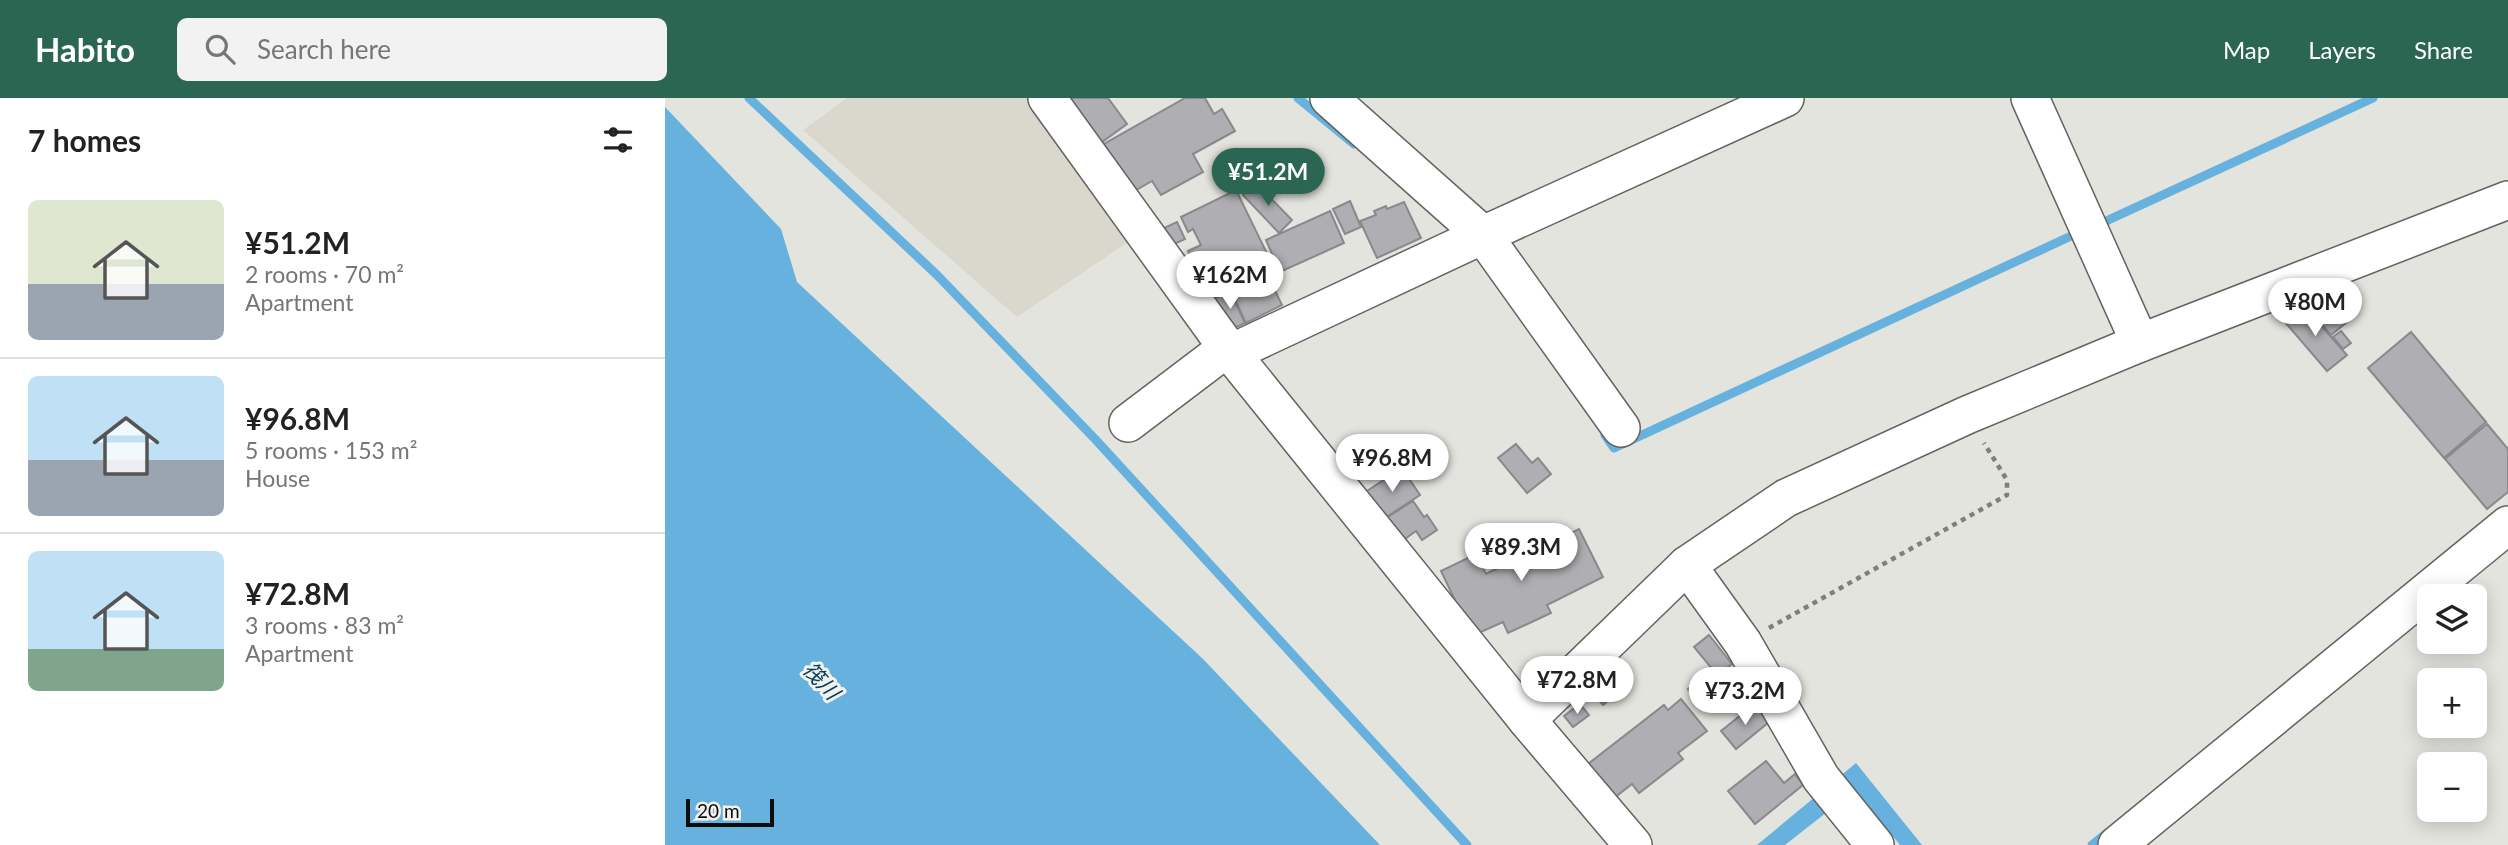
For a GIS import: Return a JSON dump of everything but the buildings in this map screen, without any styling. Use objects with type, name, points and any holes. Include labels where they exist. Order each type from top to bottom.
[{"type":"street","points":[[1047,98],[1229,350],[1527,720],[1633,845]]},
{"type":"street","points":[[1329,98],[1483,234],[1621,428]]},
{"type":"street","points":[[1128,423],[1229,350],[1785,98]]},
{"type":"street","points":[[2030,98],[2140,343]]},
{"type":"street","points":[[1527,720],[1687,565],[1786,498],[1968,415],[2140,343],[2508,200]]},
{"type":"street","points":[[2117,845],[2508,525]]},
{"type":"street","points":[[1687,565],[1743,643],[1821,778],[1875,845]]},
{"type":"path","points":[[1743,643],[2007,495],[2007,480],[1968,415]]},
{"type":"shaded area","points":[[847,98],[1031,98],[1134,238],[1017,317],[803,130]]},
{"type":"water","name":"筏川","points":[[665,107],[781,229],[797,282],[1203,659],[1380,845],[665,845]]},
{"type":"water","points":[[1856,763],[1922,845],[1900,845],[1855,790],[1785,845],[1757,845]]},
{"type":"waterway","points":[[749,98],[937,275],[1095,439],[1467,845]]},
{"type":"waterway","points":[[1298,98],[1354,144]]},
{"type":"waterway","points":[[2104,222],[2373,98]]},
{"type":"waterway","points":[[1605,435],[1614,448],[2071,236]]},
{"type":"waterway","points":[[2092,845],[2107,833]]}]
